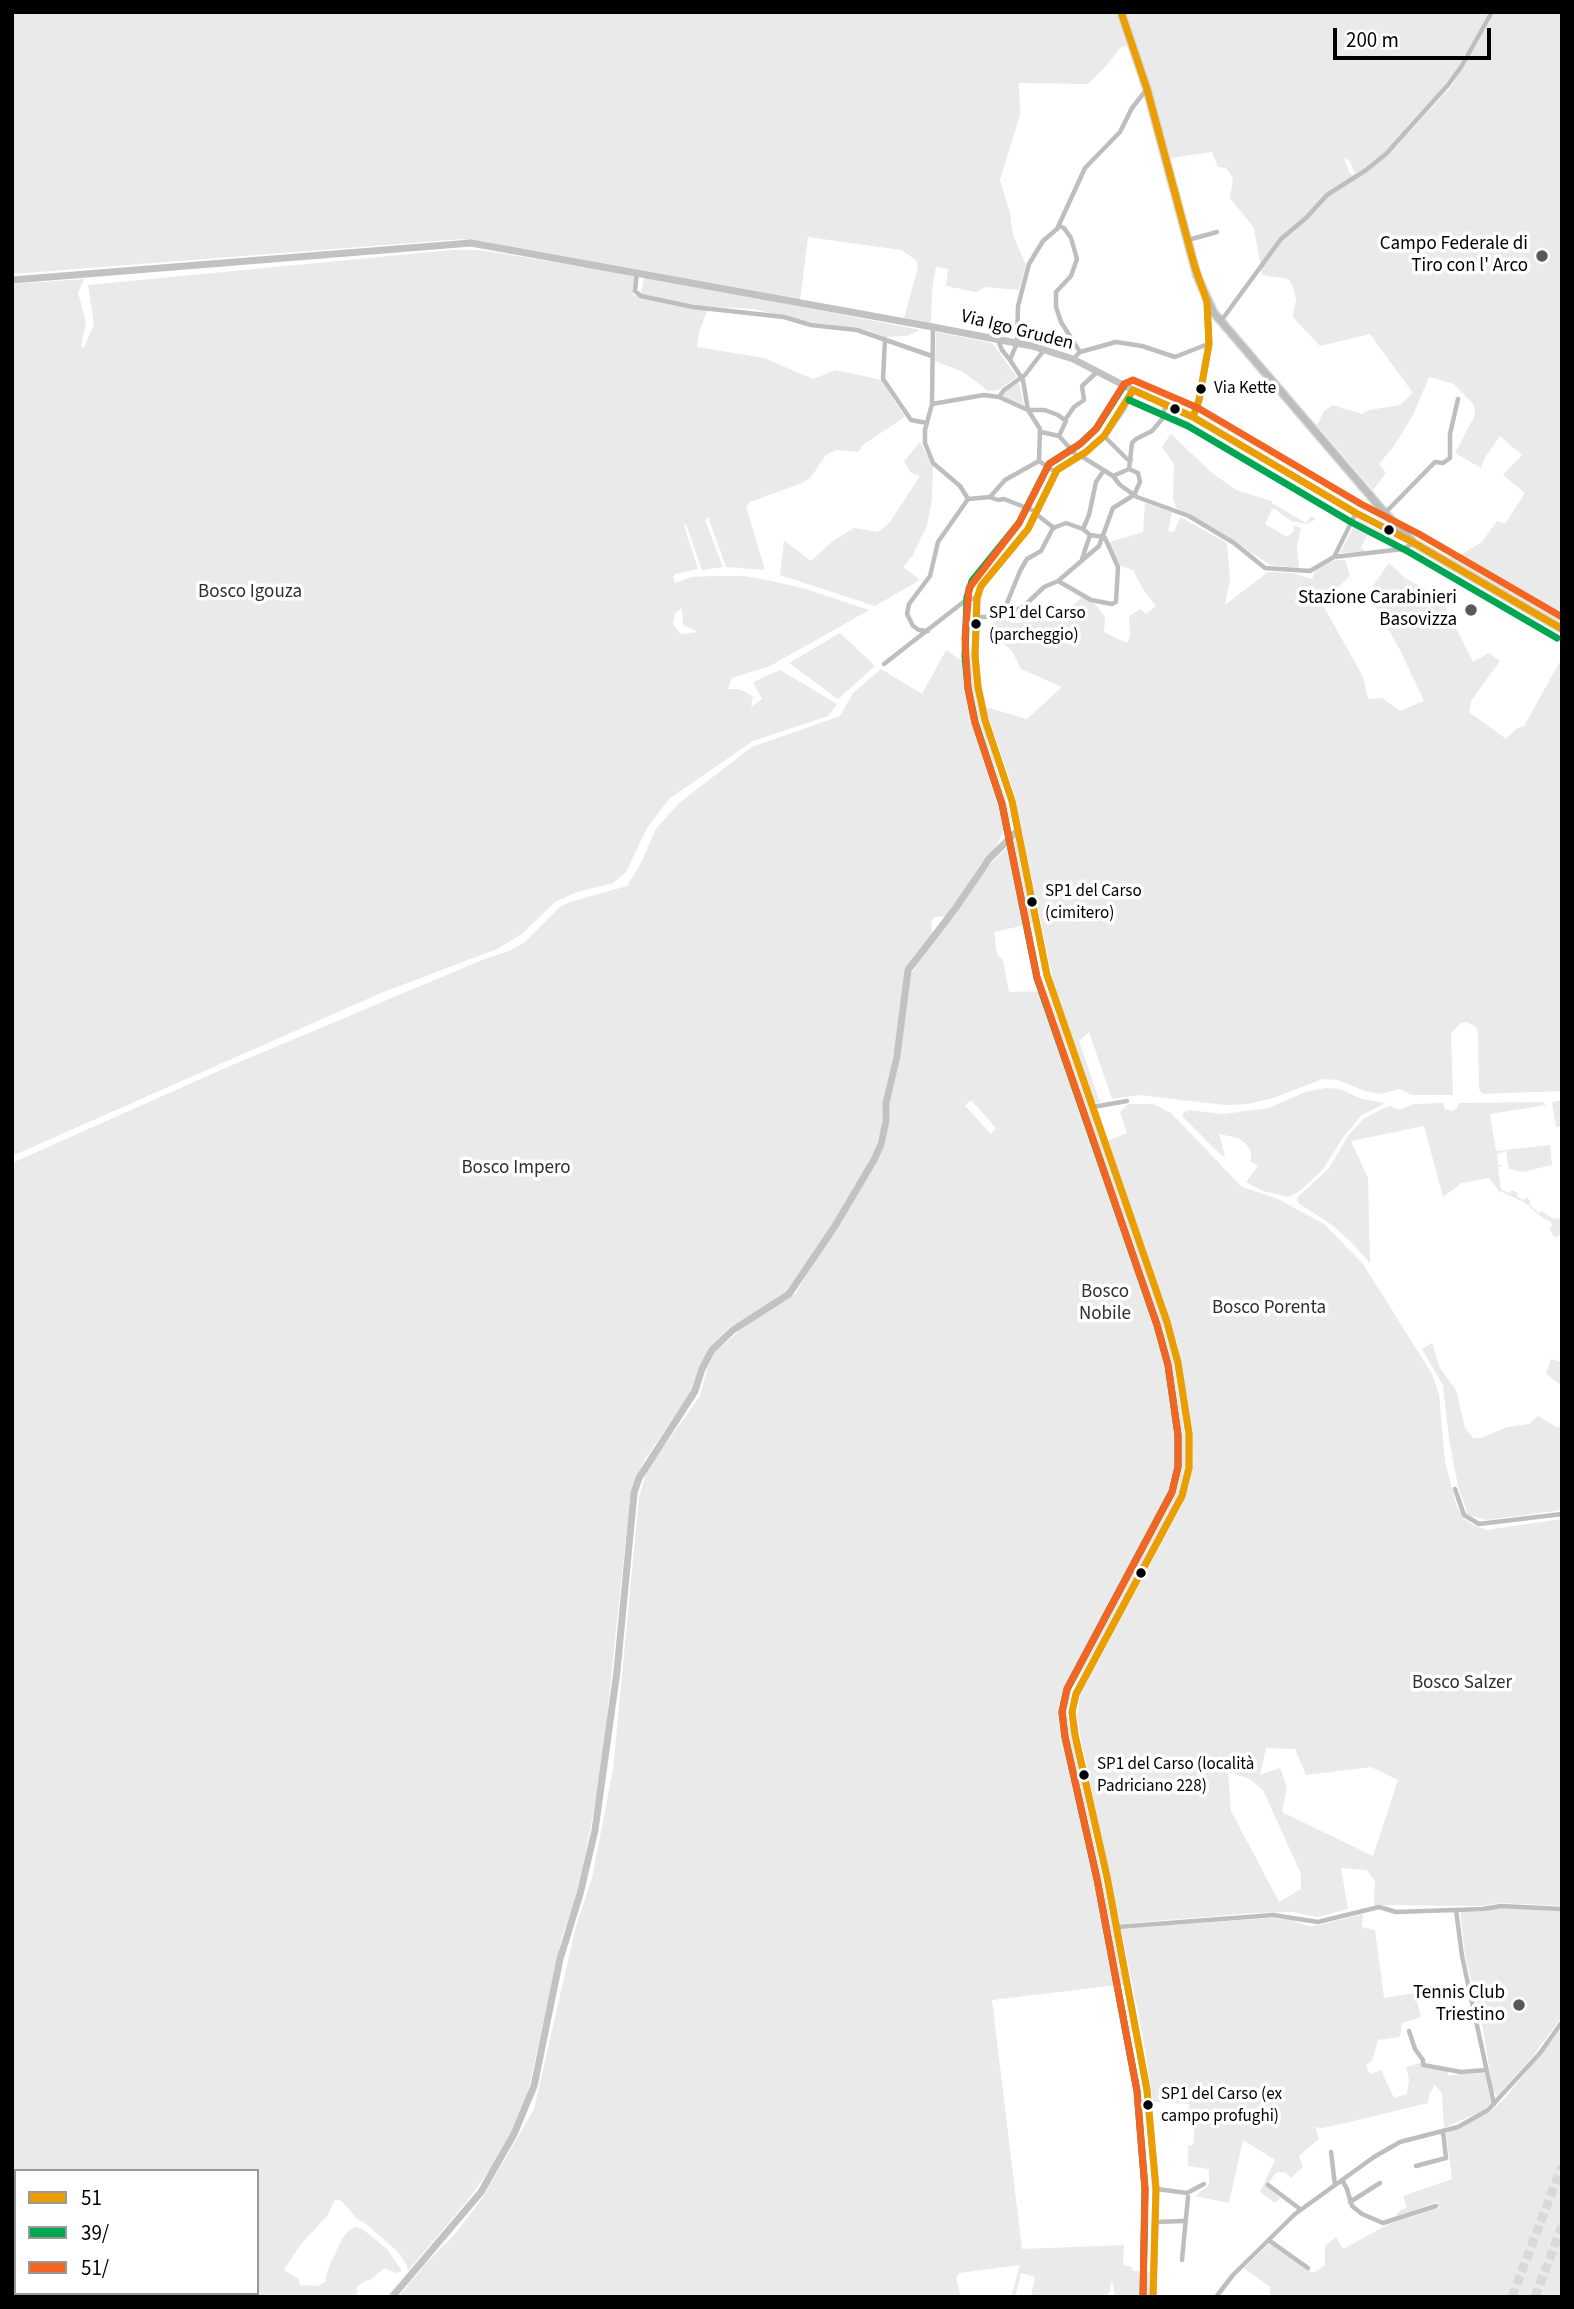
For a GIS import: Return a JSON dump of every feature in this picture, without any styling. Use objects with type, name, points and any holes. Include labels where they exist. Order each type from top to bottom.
[{"type":"main road","points":[[1121,12],[1147,89],[1197,276],[1207,302],[1221,322],[1385,513],[1415,544]]},
{"type":"main road","name":"Via Igo Gruden","points":[[12,279],[471,243],[1044,349],[1073,359],[1193,417],[1562,629]]},
{"type":"main road","points":[[1193,417],[1209,344],[1207,302]]},
{"type":"main road","points":[[1210,330],[1221,322]]},
{"type":"main road","points":[[1133,390],[1104,436],[1056,473],[1025,534],[981,586],[976,617],[978,687],[985,720],[1012,801],[1047,975],[1171,1337],[1183,1391],[1190,1454],[1182,1496],[1083,1681],[1074,1700],[1072,1712],[1144,2066],[1156,2189],[1153,2297]]},
{"type":"main road","points":[[393,2297],[481,2192],[514,2134],[534,2086],[560,1959],[580,1894],[595,1830],[617,1671],[634,1493],[639,1478],[695,1391],[712,1350],[733,1330],[789,1294],[835,1226],[874,1160],[887,1121],[886,1103],[897,1056],[908,970],[989,859],[1017,830]]},
{"type":"street","points":[[1221,322],[1281,239],[1306,218],[1320,201],[1385,154],[1455,77],[1492,12]]},
{"type":"street","points":[[1010,360],[1017,343],[1018,306],[1029,264],[1043,241],[1059,226],[1085,168],[1120,132],[1132,108],[1147,89]]},
{"type":"street","points":[[1059,226],[1064,228],[1071,238],[1077,259],[1071,276],[1056,292],[1056,307],[1060,322],[1080,352]]},
{"type":"street","points":[[1188,240],[1217,232]]},
{"type":"street","points":[[637,272],[635,291],[640,296],[694,307],[784,317],[811,325],[857,330],[932,356]]},
{"type":"street","points":[[933,327],[932,404],[925,438],[930,458],[960,486],[968,499]]},
{"type":"street","points":[[885,339],[883,379],[911,419],[927,423]]},
{"type":"street","points":[[998,340],[1022,377],[1028,410],[1041,432],[1039,461],[1056,473]]},
{"type":"street","points":[[1073,359],[1080,352],[1116,342],[1179,357],[1209,344]]},
{"type":"street","points":[[999,397],[1022,377],[1044,349]]},
{"type":"street","points":[[1059,436],[1074,407],[1084,400],[1082,386],[1098,371]]},
{"type":"street","points":[[932,404],[984,395],[999,397],[1028,410],[1045,410],[1065,420]]},
{"type":"street","points":[[1385,513],[1435,462],[1443,463],[1450,457],[1450,434],[1458,399]]},
{"type":"street","points":[[1129,469],[1132,443],[1152,431],[1163,418],[1166,406]]},
{"type":"street","points":[[1041,432],[1059,436],[1079,456],[1113,476],[1134,495],[1189,516],[1234,543],[1265,568],[1310,571],[1334,557],[1403,549],[1415,544]]},
{"type":"street","points":[[1104,436],[1131,460]]},
{"type":"street","points":[[990,497],[1005,480],[1039,461]]},
{"type":"street","points":[[976,617],[985,617],[1028,604],[1044,587],[1058,580],[1094,551],[1104,537],[1113,508],[1134,495],[1140,476],[1129,469],[1113,476]]},
{"type":"street","points":[[1083,529],[1096,482],[1104,470]]},
{"type":"street","points":[[968,499],[990,497],[1024,505],[1055,527]]},
{"type":"street","points":[[928,631],[913,626],[907,614],[909,604],[930,576],[939,542],[968,499]]},
{"type":"street","points":[[1334,557],[1356,513]]},
{"type":"street","points":[[1010,610],[1007,603],[1027,559],[1041,551],[1055,527],[1066,523],[1083,529],[1090,536],[1104,537]]},
{"type":"street","points":[[1082,560],[1090,536]]},
{"type":"street","points":[[1058,580],[1091,600],[1112,604],[1116,602],[1118,567],[1104,537]]},
{"type":"street","points":[[884,664],[965,600],[977,598]]},
{"type":"street","points":[[1091,1107],[1127,1101]]},
{"type":"street","points":[[1455,1489],[1464,1515],[1479,1524],[1562,1514]]},
{"type":"street","points":[[1117,1927],[1273,1915],[1318,1922],[1379,1908],[1396,1912],[1501,1906],[1562,1909]]},
{"type":"street","points":[[1456,1909],[1494,2104]]},
{"type":"street","points":[[1433,1999],[1470,1990]]},
{"type":"street","points":[[1216,2297],[1233,2275],[1300,2209],[1392,2145],[1469,2121],[1494,2104],[1540,2053],[1562,2022]]},
{"type":"street","points":[[1409,2031],[1423,2065],[1461,2072],[1486,2070]]},
{"type":"street","points":[[1416,2166],[1446,2158],[1443,2131]]},
{"type":"street","points":[[1331,2152],[1335,2185]]},
{"type":"street","points":[[1342,2180],[1350,2202],[1362,2214],[1383,2222],[1436,2206]]},
{"type":"street","points":[[1350,2202],[1380,2183]]},
{"type":"street","points":[[1156,2189],[1182,2193],[1197,2190],[1205,2184]]},
{"type":"street","points":[[1269,2185],[1300,2209]]},
{"type":"street","points":[[1182,2260],[1188,2197]]},
{"type":"street","points":[[1156,2222],[1184,2221]]},
{"type":"street","points":[[1270,2241],[1308,2268]]},
{"type":"green space","points":[[12,12],[1117,12],[1128,45],[1120,48],[1088,84],[1019,83],[1020,115],[1000,180],[1010,213],[1013,235],[1026,265],[1019,290],[985,287],[976,292],[946,286],[948,269],[936,267],[931,323],[904,318],[918,267],[916,260],[901,250],[808,237],[800,300],[463,239],[12,274]]},
{"type":"green space","points":[[1125,12],[1490,12],[1453,76],[1378,159],[1355,174],[1350,161],[1344,158],[1350,174],[1356,179],[1388,155],[1451,87],[1495,12],[1562,12],[1562,623],[1446,559],[1462,554],[1482,542],[1497,521],[1505,524],[1525,493],[1503,475],[1522,455],[1500,436],[1481,468],[1455,453],[1475,415],[1474,405],[1454,384],[1429,377],[1413,415],[1379,464],[1386,473],[1373,490],[1317,425],[1324,411],[1333,405],[1362,414],[1369,410],[1400,405],[1413,393],[1370,334],[1320,346],[1293,317],[1296,300],[1294,289],[1289,279],[1262,275],[1254,228],[1230,198],[1233,178],[1226,168],[1218,167],[1212,152],[1170,158],[1150,84]]},
{"type":"green space","name":"Bosco Igouza","points":[[452,250],[480,250],[634,275],[633,295],[707,311],[697,347],[764,358],[813,379],[836,370],[881,380],[905,417],[864,444],[858,452],[836,450],[826,455],[811,477],[802,483],[750,502],[746,506],[765,570],[726,567],[708,517],[705,520],[723,567],[702,570],[686,524],[684,525],[698,569],[675,574],[675,583],[691,577],[744,576],[806,589],[869,610],[770,666],[732,678],[728,689],[739,689],[753,696],[751,707],[762,699],[753,682],[780,670],[837,704],[828,716],[753,741],[669,799],[647,828],[626,872],[613,883],[577,892],[555,902],[522,934],[497,949],[381,993],[12,1156],[12,284],[84,279],[78,293],[86,322],[81,346],[84,348],[94,324],[88,285]],"holes":[[[682,608],[683,625],[698,632],[681,634],[673,625],[675,613]]]},
{"type":"green space","points":[[644,277],[920,330],[907,336],[884,337],[867,330],[815,323],[753,309],[700,306],[641,294]]},
{"type":"green space","points":[[936,332],[992,343],[1017,377],[998,390],[988,391],[963,372],[935,361]]},
{"type":"green space","points":[[1019,383],[1023,405],[1003,397],[1005,391]]},
{"type":"green space","points":[[1171,434],[1212,473],[1236,490],[1272,501],[1306,523],[1311,516],[1316,519],[1307,524],[1291,521],[1272,509],[1265,524],[1287,537],[1294,531],[1293,525],[1301,528],[1297,546],[1299,568],[1270,565],[1220,532],[1176,508],[1173,498],[1174,464],[1162,447]]},
{"type":"green space","points":[[920,442],[933,467],[932,499],[927,525],[913,555],[903,567],[920,580],[875,606],[780,575],[784,540],[811,561],[833,541],[854,528],[878,532],[890,522],[920,476],[910,472],[904,461]]},
{"type":"green space","points":[[1145,503],[1172,512],[1168,531],[1174,532],[1180,517],[1227,543],[1230,579],[1225,605],[1268,572],[1293,573],[1312,579],[1316,570],[1335,560],[1345,560],[1350,576],[1322,603],[1363,677],[1368,699],[1382,698],[1400,711],[1424,701],[1401,652],[1368,593],[1389,563],[1405,578],[1427,590],[1427,597],[1444,604],[1473,662],[1489,653],[1500,661],[1471,701],[1469,712],[1506,739],[1516,729],[1524,726],[1562,658],[1562,1091],[1483,1094],[1479,1089],[1478,1034],[1476,1027],[1467,1022],[1461,1023],[1451,1033],[1453,1095],[1411,1095],[1400,1089],[1381,1094],[1337,1080],[1323,1079],[1273,1098],[1247,1104],[1226,1105],[1138,1095],[1112,1099],[1089,1032],[1079,1041],[1099,1100],[1103,1099],[1098,1103],[1094,1102],[1054,985],[1014,792],[985,707],[1027,719],[1062,687],[1021,669],[1012,651],[987,629],[995,619],[1007,616],[1012,623],[1058,620],[1082,597],[1095,604],[1105,617],[1104,632],[1127,643],[1130,636],[1129,616],[1141,609],[1146,614],[1156,606],[1133,570],[1119,565],[1109,542],[1143,532]]},
{"type":"green space","points":[[1358,519],[1396,540],[1402,547],[1395,548],[1395,542],[1373,532],[1370,527],[1371,536],[1367,536],[1360,549],[1364,549],[1364,552],[1340,553]]},
{"type":"green space","points":[[840,633],[875,666],[838,699],[789,663]]},
{"type":"green space","name":"Bosco Impero","points":[[946,650],[972,664],[977,703],[1011,817],[994,850],[980,865],[947,916],[935,917],[931,922],[932,933],[905,968],[896,1043],[885,1091],[881,1129],[873,1156],[837,1218],[787,1291],[729,1328],[709,1349],[692,1390],[644,1461],[635,1480],[630,1498],[601,1773],[584,1861],[573,1907],[562,1936],[525,2106],[494,2164],[467,2201],[408,2271],[398,2252],[356,2218],[342,2201],[335,2199],[327,2216],[301,2244],[284,2270],[299,2279],[300,2285],[317,2286],[325,2282],[342,2239],[349,2230],[361,2228],[387,2249],[402,2271],[396,2273],[384,2268],[369,2281],[356,2287],[356,2297],[60,2297],[58,2295],[259,2295],[259,2169],[14,2169],[14,2202],[12,2200],[12,1163],[223,1069],[509,951],[524,943],[560,907],[627,886],[656,829],[679,803],[752,747],[840,716],[853,693],[881,669],[922,694]]},
{"type":"green space","name":"Bosco Nobile","points":[[1016,838],[1034,923],[994,932],[997,954],[1003,960],[1009,992],[1048,991],[1168,1335],[1187,1450],[1185,1472],[1177,1499],[1105,1634],[1072,1689],[1067,1712],[1125,1984],[992,2000],[1022,2249],[1124,2245],[1123,2265],[1132,2267],[1133,2271],[1152,2272],[1150,2297],[1115,2297],[1111,2282],[1110,2292],[1104,2297],[1031,2297],[1035,2277],[1021,2273],[1015,2297],[1011,2297],[1020,2265],[959,2273],[956,2278],[961,2297],[398,2297],[455,2234],[481,2200],[534,2109],[576,1926],[592,1878],[613,1769],[639,1497],[647,1470],[700,1396],[715,1352],[746,1325],[796,1293],[885,1141],[890,1120],[889,1104],[901,1053],[909,974],[934,938],[955,916],[982,873]],"holes":[[[971,1100],[996,1128],[991,1134],[965,1106]]]},
{"type":"green space","points":[[1326,1088],[1340,1089],[1362,1099],[1386,1103],[1362,1115],[1344,1136],[1323,1169],[1301,1190],[1289,1197],[1263,1191],[1246,1182],[1258,1166],[1251,1162],[1251,1152],[1246,1144],[1238,1138],[1219,1134],[1225,1155],[1223,1157],[1182,1116],[1189,1110],[1223,1114],[1269,1108],[1305,1092]]},
{"type":"green space","points":[[1562,1100],[1562,1126],[1556,1127],[1552,1102]]},
{"type":"green space","points":[[1543,1102],[1546,1105],[1490,1114],[1496,1151],[1550,1145],[1552,1165],[1523,1172],[1509,1169],[1506,1151],[1497,1154],[1498,1165],[1503,1165],[1498,1167],[1501,1190],[1510,1193],[1512,1190],[1518,1193],[1517,1197],[1524,1200],[1526,1197],[1531,1201],[1529,1204],[1539,1213],[1542,1211],[1552,1218],[1561,1219],[1562,1232],[1557,1237],[1554,1237],[1550,1229],[1550,1221],[1544,1219],[1524,1202],[1499,1191],[1489,1178],[1462,1183],[1443,1197],[1424,1126],[1351,1141],[1368,1178],[1370,1263],[1332,1225],[1297,1202],[1298,1197],[1329,1168],[1348,1136],[1363,1119],[1384,1108],[1390,1106],[1400,1110],[1414,1104],[1443,1103],[1445,1109],[1452,1111],[1459,1103]]},
{"type":"green space","points":[[1128,1104],[1153,1104],[1171,1113],[1242,1187],[1278,1199],[1324,1224],[1363,1264],[1432,1374],[1439,1395],[1445,1461],[1456,1504],[1463,1518],[1487,1530],[1562,1519],[1562,1906],[1500,1903],[1482,1906],[1374,1905],[1375,1881],[1367,1870],[1341,1868],[1348,1909],[1318,1917],[1292,1912],[1252,1913],[1120,1924],[1082,1745],[1077,1716],[1080,1695],[1182,1505],[1193,1461],[1192,1434],[1177,1343],[1107,1141],[1127,1133],[1120,1112]],"holes":[[[1266,1748],[1295,1749],[1306,1775],[1371,1767],[1398,1780],[1373,1856],[1282,1812],[1287,1787],[1280,1768],[1260,1775]],[[1228,1772],[1250,1779],[1263,1790],[1301,1874],[1301,1889],[1279,1902],[1231,1811]]]},
{"type":"green space","points":[[1432,1343],[1440,1368],[1456,1390],[1465,1428],[1473,1438],[1481,1438],[1507,1427],[1529,1424],[1538,1416],[1558,1428],[1562,1424],[1562,1510],[1487,1520],[1468,1515],[1458,1486],[1443,1385],[1422,1349]]},
{"type":"green space","points":[[1551,1359],[1562,1362],[1562,1386],[1546,1374]]},
{"type":"green space","name":"Tennis Club Triestino","points":[[1500,1907],[1562,1911],[1562,2017],[1532,2057],[1497,2096],[1493,2090],[1483,2029],[1465,1955],[1460,1911],[1478,1912]]},
{"type":"green space","points":[[1363,1914],[1362,1927],[1375,1930],[1384,1998],[1415,1993],[1421,2017],[1402,2023],[1400,2037],[1378,2040],[1372,2061],[1366,2065],[1370,2074],[1381,2070],[1394,2098],[1407,2094],[1409,2080],[1406,2067],[1420,2063],[1448,2071],[1448,2075],[1485,2073],[1491,2103],[1482,2111],[1444,2128],[1442,2093],[1435,2085],[1428,2103],[1346,2123],[1315,2127],[1319,2139],[1299,2156],[1303,2167],[1291,2178],[1285,2172],[1276,2173],[1266,2186],[1280,2198],[1275,2203],[1260,2192],[1275,2160],[1243,2140],[1229,2203],[1195,2196],[1209,2185],[1209,2169],[1188,2166],[1188,2146],[1193,2145],[1195,2123],[1188,2119],[1189,2104],[1153,2102],[1121,1929],[1269,1918],[1290,1920],[1309,1926]]},
{"type":"green space","points":[[1562,2027],[1562,2297],[1270,2297],[1270,2287],[1244,2268],[1270,2243],[1313,2273],[1325,2265],[1325,2246],[1336,2237],[1343,2249],[1389,2224],[1439,2208],[1437,2202],[1396,2217],[1397,2213],[1407,2207],[1403,2196],[1452,2179],[1446,2133],[1491,2111],[1505,2098]]},
{"type":"green space","points":[[12,2213],[14,2295],[52,2297],[12,2297]]},
{"type":"tunnel","points":[[1512,2297],[1562,2166]]},
{"type":"tunnel","points":[[1535,2297],[1562,2226]]},
{"type":"transit line","name":"51","points":[[1121,12],[1147,89],[1194,264],[1207,302],[1209,344],[1199,400],[1193,417]]},
{"type":"transit line","name":"51/","points":[[1143,2297],[1145,2189],[1137,2091],[1062,1712],[1067,1689],[1172,1492],[1178,1467],[1178,1435],[1168,1365],[1157,1325],[1037,977],[1002,804],[975,723],[968,689],[965,639],[969,588],[1019,523],[1049,464],[1080,444],[1096,429],[1124,384],[1133,380],[1198,408],[1562,617]]},
{"type":"transit line","name":"39/","points":[[1124,385],[1096,429],[1080,444],[1049,464],[1019,523],[972,581],[967,597],[965,656],[975,722],[1002,804],[1037,978],[1157,1325],[1168,1365],[1178,1435],[1178,1467],[1172,1492],[1067,1689],[1062,1712],[1137,2091],[1145,2189],[1143,2297]]},
{"type":"transit line","name":"51","points":[[1133,390],[1104,436],[1086,452],[1057,470],[1028,529],[981,586],[977,598],[975,656],[985,720],[1012,801],[1047,975],[1167,1322],[1178,1363],[1189,1434],[1189,1468],[1182,1496],[1076,1694],[1072,1712],[1107,1877],[1147,2090],[1156,2189],[1153,2297]]},
{"type":"transit line","name":"51","points":[[1133,390],[1193,417],[1562,629]]},
{"type":"transit line","name":"39/","points":[[1129,400],[1188,426],[1557,638]]},
{"type":"place","name":"Campo Federale di Tiro con l' Arco","points":[[1542,256]]},
{"type":"place","name":"Via Kette","points":[[1201,389]]},
{"type":"place","name":"Stazione Carabinieri Basovizza","points":[[1471,610]]},
{"type":"place","name":"SP1 del Carso (parcheggio)","points":[[976,624]]},
{"type":"place","name":"SP1 del Carso (cimitero)","points":[[1032,902]]},
{"type":"place","name":"SP1 del Carso (località Padriciano 228)","points":[[1084,1775]]},
{"type":"place","name":"Tennis Club Triestino","points":[[1519,2005]]},
{"type":"place","name":"SP1 del Carso (ex campo profughi)","points":[[1148,2105]]},
{"type":"park label","name":"Bosco Porenta","points":[[1269,1309]]},
{"type":"park label","name":"Bosco Salzer","points":[[1462,1684]]}]
